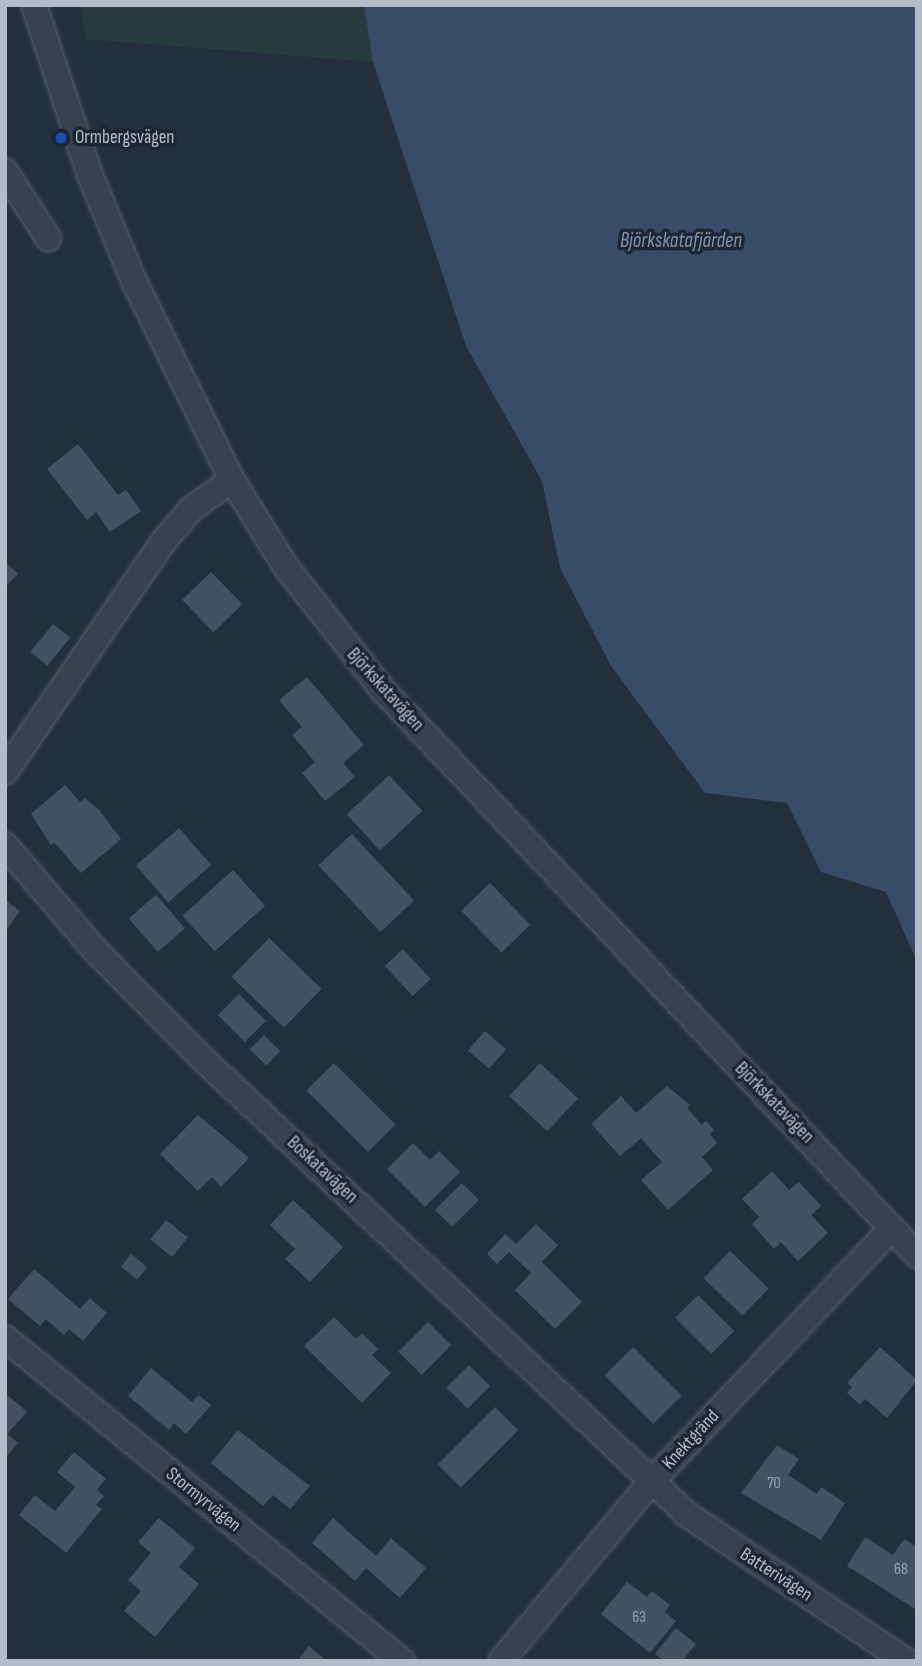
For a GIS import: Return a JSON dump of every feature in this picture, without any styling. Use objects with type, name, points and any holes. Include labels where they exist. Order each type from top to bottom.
[{"type":"street","name":"Björkskatavägen","points":[[34,5],[89,175],[129,269],[233,480],[286,567],[382,689],[917,1255]]},
{"type":"street","points":[[5,171],[48,238]]},
{"type":"street","points":[[5,772],[164,541],[191,509],[233,480]]},
{"type":"street","name":"Boskatavägen","points":[[5,845],[94,949],[205,1061],[652,1481]]},
{"type":"street","name":"Knektgränd","points":[[500,1661],[652,1481],[892,1228]]},
{"type":"street","name":"Stormyrvägen","points":[[5,1338],[402,1661]]},
{"type":"street","name":"Batterivägen","points":[[652,1481],[688,1515],[734,1548],[906,1661]]},
{"type":"green space","points":[[81,5],[364,5],[373,62],[85,39]]},
{"type":"water","name":"Björkskatafjärden","points":[[364,5],[917,5],[917,961],[886,892],[821,872],[787,803],[705,793],[611,666],[560,568],[542,481],[466,346],[373,62]]},
{"type":"building","points":[[78,444],[118,495],[126,490],[141,511],[110,532],[96,512],[87,520],[47,469]]},
{"type":"building","points":[[5,562],[18,574],[5,587]]},
{"type":"building","points":[[211,572],[242,604],[213,632],[182,600]]},
{"type":"building","points":[[53,624],[70,638],[47,666],[30,652]]},
{"type":"building","points":[[307,677],[364,745],[343,763],[355,777],[325,801],[302,773],[315,762],[292,735],[302,727],[279,700]]},
{"type":"building","points":[[389,775],[422,811],[380,850],[347,815]]},
{"type":"building","points":[[65,785],[80,802],[85,798],[99,810],[121,839],[81,873],[54,842],[51,845],[31,814]]},
{"type":"building","points":[[179,828],[211,865],[168,902],[136,865]]},
{"type":"building","points":[[352,834],[414,901],[380,932],[318,865]]},
{"type":"building","points":[[233,870],[265,906],[215,951],[182,916]]},
{"type":"building","points":[[490,883],[530,925],[502,953],[461,911]]},
{"type":"building","points":[[156,895],[185,928],[158,952],[129,919]]},
{"type":"building","points":[[5,900],[20,911],[5,932]]},
{"type":"building","points":[[269,938],[322,989],[284,1028],[231,977]]},
{"type":"building","points":[[403,949],[431,979],[413,996],[385,966]]},
{"type":"building","points":[[239,994],[266,1021],[245,1042],[218,1015]]},
{"type":"building","points":[[485,1031],[506,1049],[489,1069],[468,1051]]},
{"type":"building","points":[[264,1035],[280,1051],[266,1065],[250,1049]]},
{"type":"building","points":[[334,1063],[396,1125],[368,1152],[306,1091]]},
{"type":"building","points":[[540,1063],[578,1098],[547,1131],[509,1096]]},
{"type":"building","points":[[667,1086],[690,1105],[687,1108],[702,1125],[706,1121],[714,1130],[710,1134],[717,1143],[702,1157],[713,1170],[668,1210],[641,1180],[662,1162],[641,1138],[620,1156],[591,1124],[621,1096],[636,1113]]},
{"type":"building","points":[[198,1115],[249,1158],[221,1187],[212,1177],[198,1191],[160,1154]]},
{"type":"building","points":[[413,1143],[430,1160],[439,1151],[460,1172],[425,1207],[387,1169]]},
{"type":"building","points":[[772,1171],[789,1190],[799,1182],[821,1206],[811,1215],[828,1233],[798,1261],[781,1242],[774,1249],[752,1224],[759,1217],[742,1199]]},
{"type":"building","points":[[462,1183],[479,1200],[452,1227],[435,1210]]},
{"type":"building","points":[[293,1200],[343,1247],[310,1282],[285,1259],[295,1249],[270,1225]]},
{"type":"building","points":[[166,1220],[188,1238],[172,1257],[150,1239]]},
{"type":"building","points":[[536,1224],[558,1245],[542,1262],[582,1302],[555,1329],[515,1290],[531,1273],[509,1252],[497,1264],[487,1254],[505,1234],[516,1244]]},
{"type":"building","points":[[730,1251],[769,1289],[742,1316],[704,1278]]},
{"type":"building","points":[[131,1254],[147,1267],[137,1280],[121,1266]]},
{"type":"building","points":[[34,1269],[80,1309],[90,1298],[107,1313],[83,1341],[69,1329],[64,1335],[46,1319],[40,1326],[8,1299]]},
{"type":"building","points":[[698,1295],[734,1331],[711,1354],[675,1318]]},
{"type":"building","points":[[334,1317],[356,1339],[362,1333],[378,1349],[372,1355],[391,1373],[362,1403],[304,1346]]},
{"type":"building","points":[[428,1322],[451,1345],[422,1375],[398,1352]]},
{"type":"building","points":[[633,1347],[682,1396],[654,1424],[605,1375]]},
{"type":"building","points":[[880,1347],[917,1380],[887,1418],[865,1399],[860,1405],[847,1393],[852,1387],[847,1383]]},
{"type":"building","points":[[469,1365],[490,1386],[468,1409],[446,1388]]},
{"type":"building","points":[[151,1368],[192,1402],[199,1395],[211,1405],[186,1434],[174,1423],[169,1430],[128,1396]]},
{"type":"building","points":[[5,1393],[27,1412],[7,1434],[18,1443],[5,1458]]},
{"type":"building","points":[[495,1407],[518,1430],[461,1488],[438,1464]]},
{"type":"building","points":[[238,1430],[310,1486],[290,1509],[273,1495],[263,1506],[211,1463]]},
{"type":"building","points":[[777,1445],[799,1459],[788,1475],[817,1494],[821,1487],[845,1503],[821,1540],[741,1493]]},
{"type":"building","points":[[74,1452],[106,1479],[97,1490],[104,1496],[96,1505],[102,1509],[66,1553],[19,1515],[35,1495],[55,1511],[75,1487],[57,1472]]},
{"type":"building","points":[[159,1518],[195,1548],[179,1567],[199,1584],[155,1637],[124,1611],[141,1591],[128,1580],[151,1553],[138,1542]]},
{"type":"building","points":[[333,1518],[376,1556],[391,1538],[426,1568],[400,1598],[366,1568],[355,1581],[312,1543]]},
{"type":"building","points":[[865,1537],[893,1555],[904,1539],[917,1547],[917,1610],[847,1566]]},
{"type":"building","points":[[627,1582],[647,1597],[652,1591],[670,1605],[665,1612],[676,1621],[650,1653],[601,1614]]},
{"type":"building","points":[[676,1628],[696,1644],[682,1661],[664,1661],[655,1654]]},
{"type":"building","points":[[309,1646],[327,1661],[297,1661]]},
{"type":"place","name":"Ormbergsvägen","points":[[61,138]]}]
